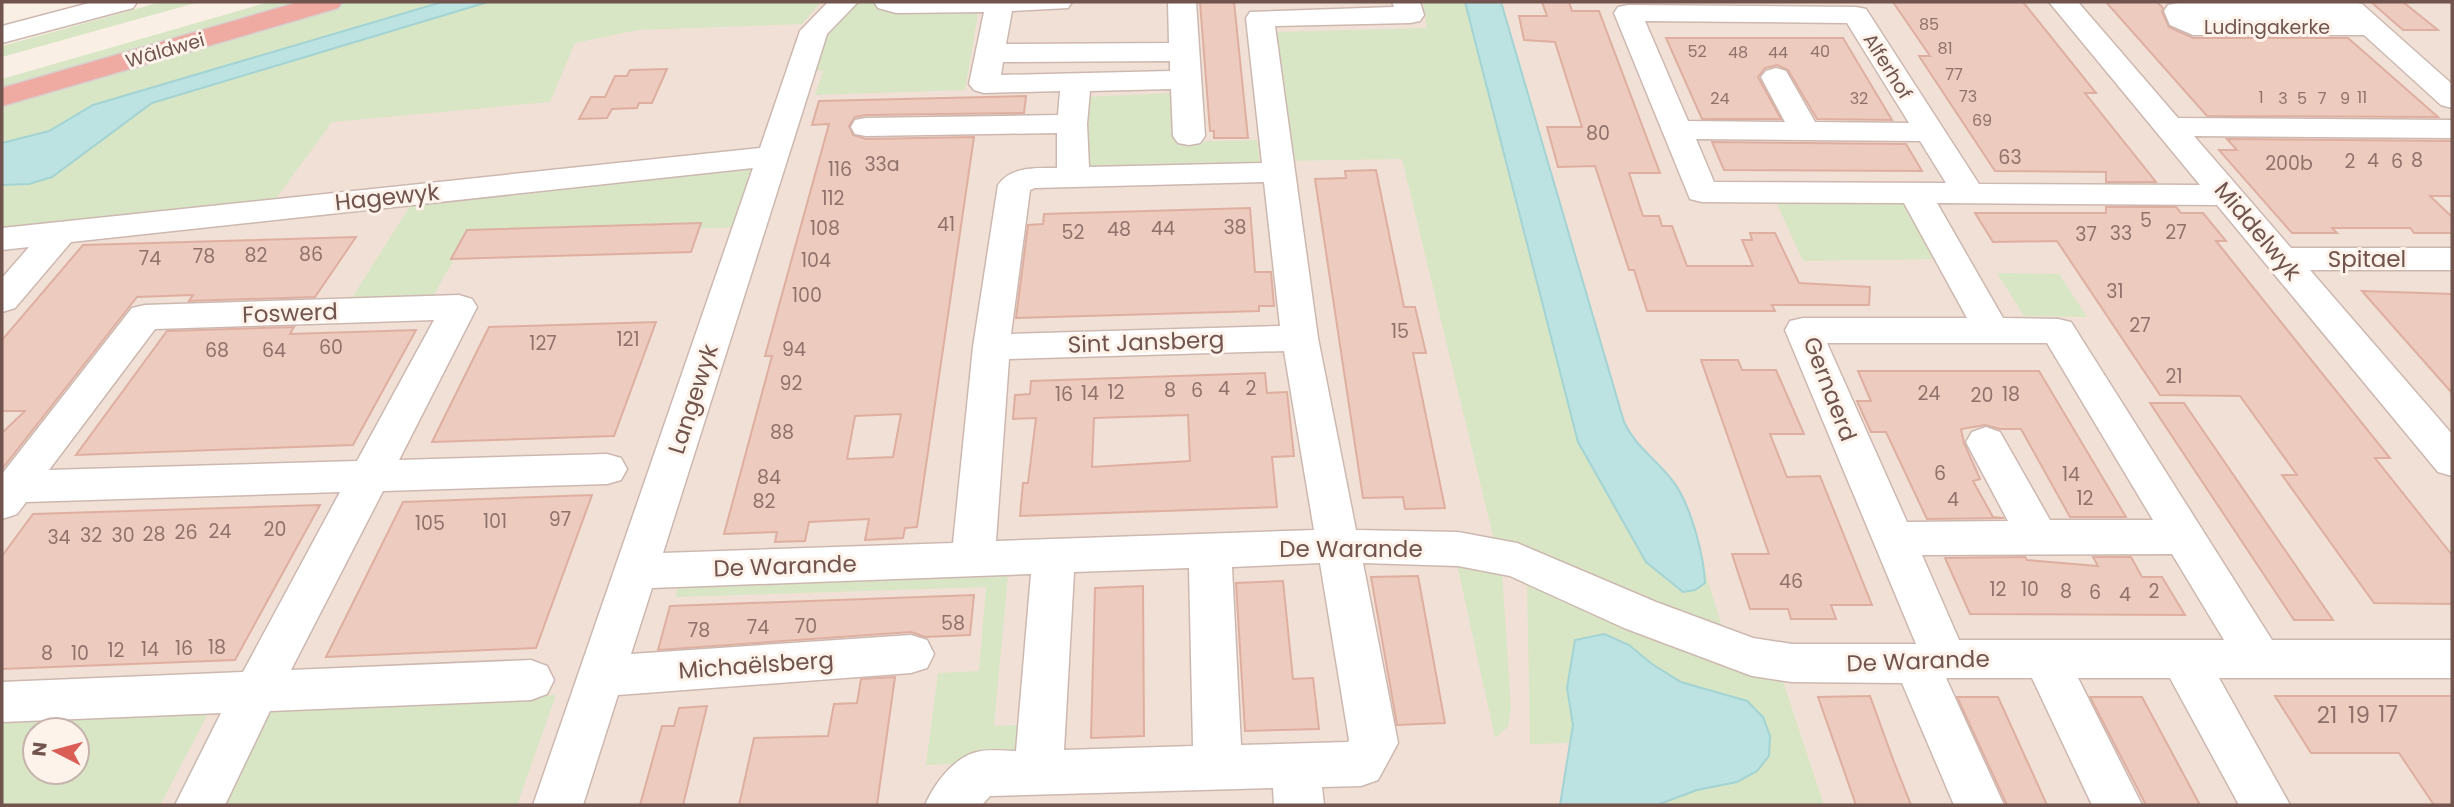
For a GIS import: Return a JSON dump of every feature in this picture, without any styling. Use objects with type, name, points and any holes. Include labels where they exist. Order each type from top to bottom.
[{"type":"highway","name":"Wâldwei","points":[[2,73],[252,2]]},
{"type":"highway","name":"Wâldwei","points":[[2,97],[328,2]]},
{"type":"street","points":[[2,35],[123,2]]},
{"type":"street","name":"Langewyk","points":[[558,805],[814,31],[844,2]]},
{"type":"street","points":[[888,2],[995,29],[1183,40]]},
{"type":"street","points":[[995,29],[1058,2]]},
{"type":"street","points":[[950,805],[978,774],[1218,766],[1297,786],[1361,764],[1374,743],[1300,338],[1259,10],[1410,15],[1406,2]]},
{"type":"street","name":"Middelwyk","points":[[2063,2],[2452,461]]},
{"type":"street","name":"Alferhof","points":[[1969,194],[1856,15],[1620,7],[1702,192],[1915,194],[2228,195]]},
{"type":"street","name":"Ludingakerke","points":[[2178,10],[2354,13],[2193,27],[2180,19],[2178,10]]},
{"type":"street","points":[[2354,13],[2452,99]]},
{"type":"street","points":[[995,29],[984,84],[1076,82],[1183,40]]},
{"type":"street","points":[[1183,40],[1189,136]]},
{"type":"street","points":[[1776,77],[1805,131]]},
{"type":"street","points":[[1073,176],[1072,124],[1076,82]]},
{"type":"street","points":[[866,127],[1072,124]]},
{"type":"street","points":[[2170,127],[2452,129]]},
{"type":"street","name":"Alferhof","points":[[1676,130],[1930,132]]},
{"type":"street","name":"Hagewyk","points":[[2,239],[773,156]]},
{"type":"street","points":[[973,559],[992,347],[1014,186],[1029,178],[1278,172]]},
{"type":"street","points":[[1915,194],[1992,330]]},
{"type":"street","points":[[2,300],[61,232]]},
{"type":"street","name":"Spitael","points":[[2282,259],[2452,259]]},
{"type":"street","name":"Foswerd","points":[[8,495],[145,317],[459,307],[256,692],[200,805]]},
{"type":"street","name":"Gernaerd","points":[[1979,805],[1893,539],[1803,330],[2058,331],[2259,658]]},
{"type":"street","name":"Sint Jansberg","points":[[992,347],[1300,338]]},
{"type":"street","points":[[1986,442],[2038,537]]},
{"type":"street","name":"Foswerd","points":[[8,495],[370,475],[607,469]]},
{"type":"street","points":[[1893,539],[2185,537]]},
{"type":"street","name":"De Warande","points":[[637,570],[1336,546],[1458,549],[1517,561],[1640,615],[1752,657],[1792,663],[2045,658],[2452,659]]},
{"type":"street","points":[[1210,551],[1218,766]]},
{"type":"street","points":[[1038,773],[1054,556]]},
{"type":"street","name":"Michaëlsberg","points":[[601,676],[911,654]]},
{"type":"street","points":[[2045,658],[2117,805]]},
{"type":"street","points":[[2184,660],[2265,805]]},
{"type":"street","points":[[2,702],[531,680]]},
{"type":"shaded area","points":[[589,2],[2452,2],[2452,805],[2,805],[2,229],[332,114]]},
{"type":"green space","points":[[161,2],[199,2],[2,57],[2,46]]},
{"type":"green space","points":[[269,2],[308,2],[2,90],[2,79]]},
{"type":"green space","points":[[346,2],[442,2],[93,105],[49,131],[2,143],[2,103]]},
{"type":"green space","points":[[488,2],[821,2],[802,24],[638,30],[575,43],[550,102],[332,122],[269,208],[2,236],[2,185],[29,184],[52,177],[152,103]]},
{"type":"green space","points":[[856,2],[980,2],[965,90],[815,95],[823,71],[807,68],[834,26]]},
{"type":"green space","points":[[1423,2],[1465,2],[1527,247],[1630,533],[1646,562],[1683,592],[1705,583],[1705,572],[1724,633],[1494,540],[1402,159],[1283,161],[1273,32],[1427,28]]},
{"type":"green space","points":[[1173,93],[1177,142],[1257,140],[1260,162],[1081,169],[1084,97]]},
{"type":"green space","points":[[759,163],[737,227],[465,240],[433,296],[351,299],[414,200]]},
{"type":"green space","points":[[1771,191],[1900,194],[1937,259],[1803,261]]},
{"type":"green space","points":[[1997,273],[2059,274],[2087,317],[2024,316]]},
{"type":"green space","points":[[1457,564],[1502,571],[1511,709],[1508,727],[1495,738]]},
{"type":"green space","points":[[1009,565],[994,726],[1021,725],[1018,762],[926,765],[938,673],[979,671],[986,587],[675,597],[681,576]]},
{"type":"green space","points":[[1527,580],[1782,678],[1824,805],[1657,805],[1697,790],[1737,782],[1769,756],[1768,735],[1763,719],[1754,709],[1730,697],[1682,683],[1654,666],[1629,645],[1567,688],[1573,725],[1569,743],[1530,744]]},
{"type":"green space","points":[[556,695],[517,805],[214,805],[262,709]]},
{"type":"green space","points":[[208,714],[160,805],[2,805],[2,722],[21,721],[21,786],[91,786],[91,719]]},
{"type":"water","points":[[442,2],[488,2],[152,103],[52,177],[29,184],[2,185],[2,143],[49,131],[93,105]]},
{"type":"water","points":[[1465,2],[1501,2],[1624,422],[1634,438],[1679,490],[1695,529],[1705,583],[1695,590],[1683,592],[1646,562],[1578,442]]},
{"type":"water","points":[[1604,634],[1629,645],[1652,664],[1681,682],[1747,701],[1763,717],[1770,736],[1769,756],[1757,771],[1737,782],[1697,790],[1657,805],[1560,805],[1573,725],[1567,688],[1575,640]]},
{"type":"building","points":[[1200,2],[1234,2],[1248,138],[1214,138],[1214,131],[1210,131]]},
{"type":"building","points":[[1542,2],[1569,2],[1572,11],[1599,11],[1660,173],[1629,173],[1643,216],[1659,216],[1662,226],[1672,226],[1687,266],[1753,266],[1742,240],[1752,240],[1750,233],[1775,233],[1799,283],[1870,287],[1869,305],[1772,305],[1775,311],[1647,311],[1634,270],[1629,270],[1595,166],[1558,167],[1547,127],[1582,127],[1555,42],[1524,40],[1519,16],[1547,16]]},
{"type":"building","points":[[1893,2],[2023,2],[2096,93],[2085,93],[2156,182],[2106,182],[2106,172],[1995,171],[1919,56],[1930,56]]},
{"type":"building","points":[[2106,2],[2157,2],[2163,8],[2162,12],[2169,27],[2193,38],[2348,38],[2438,117],[2207,116]]},
{"type":"building","points":[[2371,2],[2403,2],[2438,30],[2403,30]]},
{"type":"building","points":[[1666,38],[1843,38],[1892,120],[1817,119],[1788,70],[1777,65],[1765,68],[1758,77],[1781,119],[1702,119]]},
{"type":"building","points":[[667,69],[652,103],[639,103],[637,108],[612,109],[607,118],[579,119],[591,97],[605,97],[615,76],[627,76],[630,70]]},
{"type":"building","points":[[1026,96],[1024,113],[866,115],[855,117],[849,126],[853,135],[866,139],[974,137],[917,527],[905,528],[903,538],[865,540],[869,519],[809,522],[805,541],[775,542],[777,532],[724,534],[772,356],[765,356],[829,124],[812,125],[819,101]],"holes":[[[901,414],[893,457],[847,459],[855,416]]]},
{"type":"building","points":[[2227,139],[2452,141],[2452,196],[2430,196],[2452,217],[2452,233],[2414,233],[2410,228],[2332,228],[2337,233],[2292,233],[2219,150],[2237,150]]},
{"type":"building","points":[[1712,142],[1906,144],[1922,171],[1724,170]]},
{"type":"building","points":[[1376,170],[1404,307],[1415,307],[1426,353],[1413,353],[1445,508],[1405,509],[1403,497],[1363,498],[1315,179],[1346,178],[1345,171]]},
{"type":"building","points":[[2106,207],[2176,207],[2181,213],[2203,213],[2226,241],[2216,241],[2390,458],[2375,458],[2452,555],[2452,604],[2374,603],[2282,475],[2297,475],[2240,396],[2160,395],[2057,241],[1993,242],[1975,213],[2106,213]]},
{"type":"building","points":[[1250,208],[1255,272],[1271,272],[1274,306],[1259,306],[1259,311],[1016,318],[1028,225],[1043,224],[1044,214]]},
{"type":"building","points":[[701,223],[691,252],[451,259],[467,230]]},
{"type":"building","points":[[356,237],[315,297],[189,301],[193,295],[137,297],[2,469],[2,433],[25,411],[2,411],[2,340],[83,245]]},
{"type":"building","points":[[2362,291],[2452,294],[2452,393],[2406,341]]},
{"type":"building","points":[[656,322],[614,436],[432,442],[489,327]]},
{"type":"building","points":[[294,327],[290,334],[416,330],[353,445],[76,455],[167,331]]},
{"type":"building","points":[[1701,360],[1738,360],[1742,370],[1776,370],[1804,434],[1770,434],[1787,477],[1820,476],[1872,605],[1831,605],[1836,619],[1791,619],[1788,609],[1750,609],[1732,554],[1769,554]]},
{"type":"building","points":[[1858,371],[2039,371],[2126,517],[2070,517],[2021,429],[2000,429],[1985,425],[1961,429],[1964,443],[1980,479],[1973,481],[1993,517],[2004,518],[1927,519],[1886,432],[1871,432],[1857,401],[1871,401]]},
{"type":"building","points":[[1265,373],[1267,393],[1287,392],[1294,456],[1272,457],[1277,507],[1020,516],[1023,483],[1028,483],[1036,418],[1013,419],[1015,395],[1030,394],[1031,381]],"holes":[[[1188,415],[1190,461],[1092,467],[1094,418]]]},
{"type":"building","points":[[2150,403],[2184,403],[2333,620],[2294,620]]},
{"type":"building","points":[[592,495],[536,648],[326,657],[403,502]]},
{"type":"building","points":[[320,505],[235,660],[2,669],[2,556],[33,514]]},
{"type":"building","points":[[2025,557],[2027,560],[2098,566],[2093,557],[2131,557],[2142,577],[2162,577],[2185,615],[1970,614],[1945,558]]},
{"type":"building","points":[[1418,576],[1445,723],[1397,725],[1371,577]]},
{"type":"building","points":[[1283,581],[1293,679],[1313,678],[1319,729],[1245,731],[1236,583]]},
{"type":"building","points":[[1143,586],[1144,736],[1091,738],[1095,588]]},
{"type":"building","points":[[974,595],[970,635],[925,637],[911,632],[658,650],[670,606]]},
{"type":"building","points":[[895,677],[877,805],[739,805],[754,738],[828,736],[834,704],[857,703],[861,679]]},
{"type":"building","points":[[1870,696],[1911,805],[1856,805],[1818,697]]},
{"type":"building","points":[[2275,696],[2452,696],[2452,805],[2434,805],[2399,753],[2311,753]]},
{"type":"building","points":[[1957,697],[1998,697],[2047,805],[2007,805]]},
{"type":"building","points":[[2090,697],[2142,697],[2200,805],[2146,805]]},
{"type":"building","points":[[707,706],[683,805],[640,805],[662,726],[674,726],[679,708]]}]
